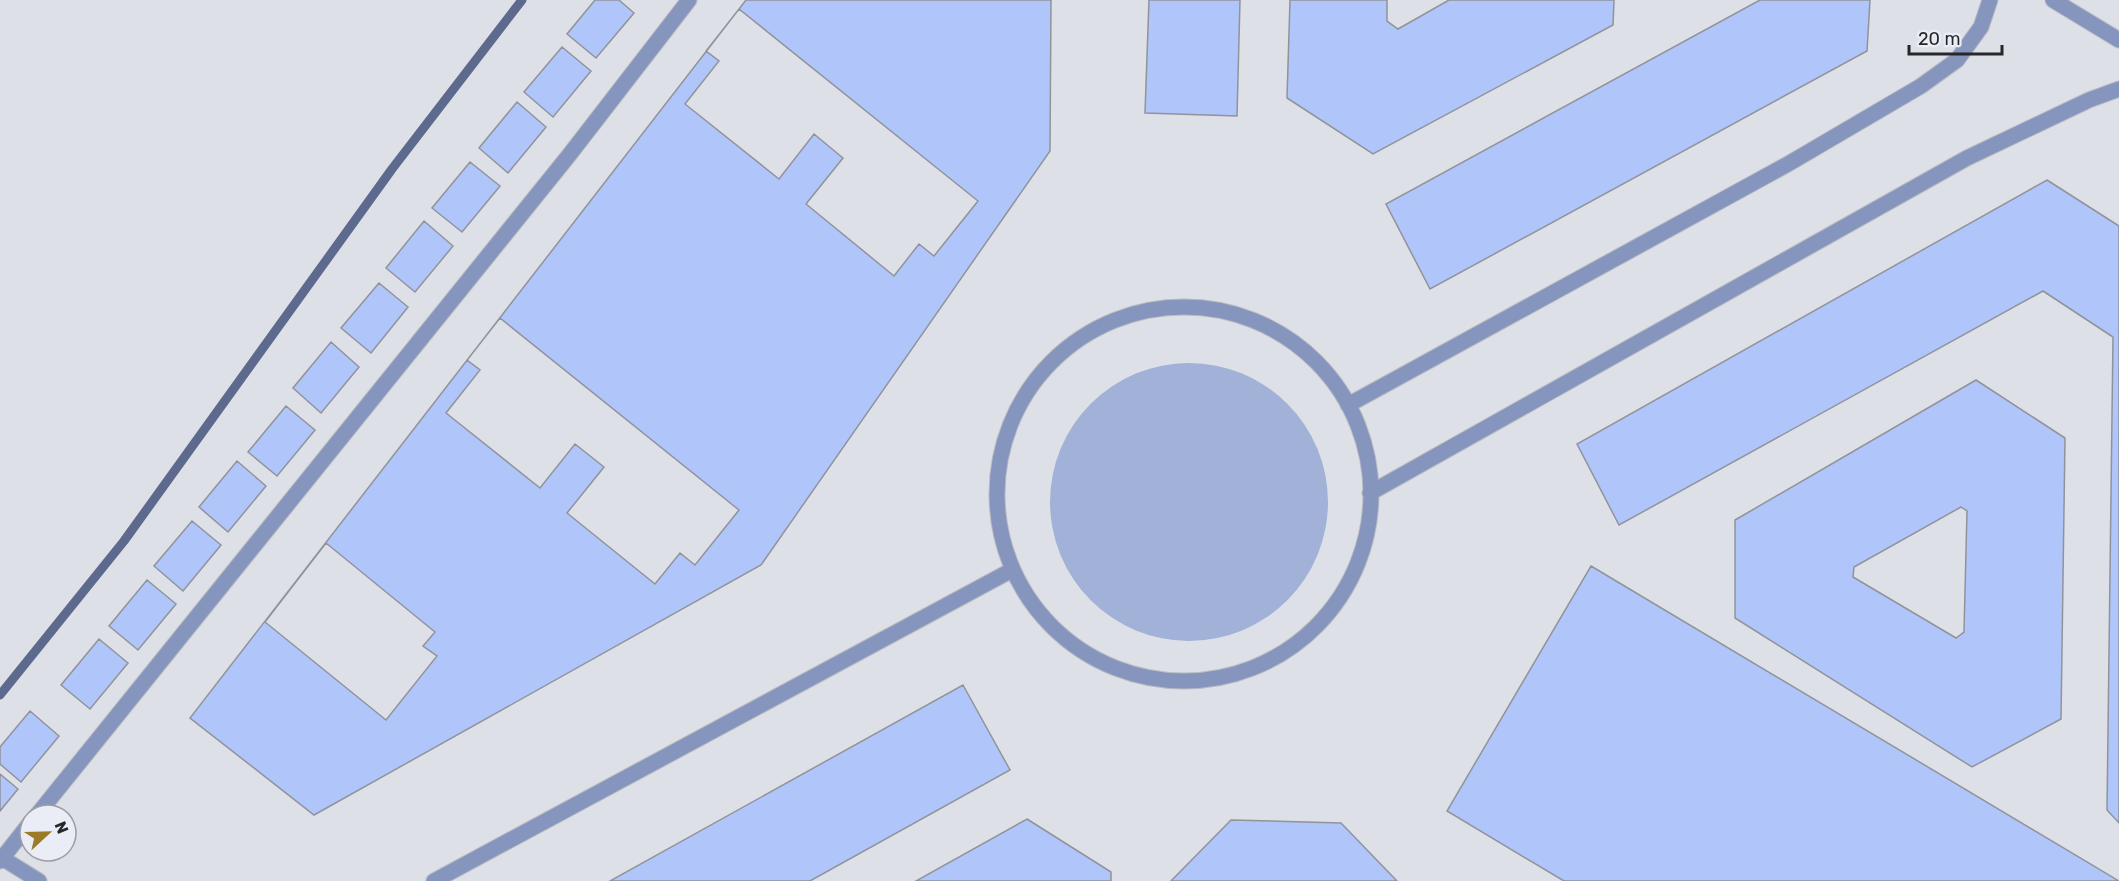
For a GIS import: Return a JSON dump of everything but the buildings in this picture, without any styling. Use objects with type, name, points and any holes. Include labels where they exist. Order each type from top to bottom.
[{"type":"street","points":[[47,803],[570,154],[689,0]]},
{"type":"street","points":[[1348,405],[1788,164],[1922,86],[1956,60],[1981,27],[1990,0]]},
{"type":"street","points":[[2053,0],[2119,40]]},
{"type":"street","points":[[1370,493],[1967,158],[2089,100],[2119,89]]},
{"type":"street","points":[[1185,305],[1247,316],[1302,347],[1344,395],[1368,453],[1370,493],[1371,516],[1353,577],[1317,628],[1268,664],[1210,681],[1150,680],[1092,659],[1044,621],[1011,570],[997,510],[1001,450],[1025,392],[1067,345],[1123,315],[1185,305]]},
{"type":"street","points":[[434,881],[1011,570]]},
{"type":"street","points":[[18,838],[1,860],[39,881]]},
{"type":"shaded area","points":[[1203,363],[1242,373],[1255,379],[1288,403],[1305,425],[1318,449],[1326,475],[1328,502],[1326,529],[1318,555],[1305,579],[1288,601],[1266,618],[1242,631],[1203,641],[1175,641],[1136,631],[1123,625],[1090,601],[1081,590],[1066,568],[1052,529],[1050,488],[1060,449],[1066,436],[1090,403],[1101,394],[1123,379],[1162,365]]},
{"type":"waterway","points":[[0,695],[124,541],[392,169],[522,0]]}]
